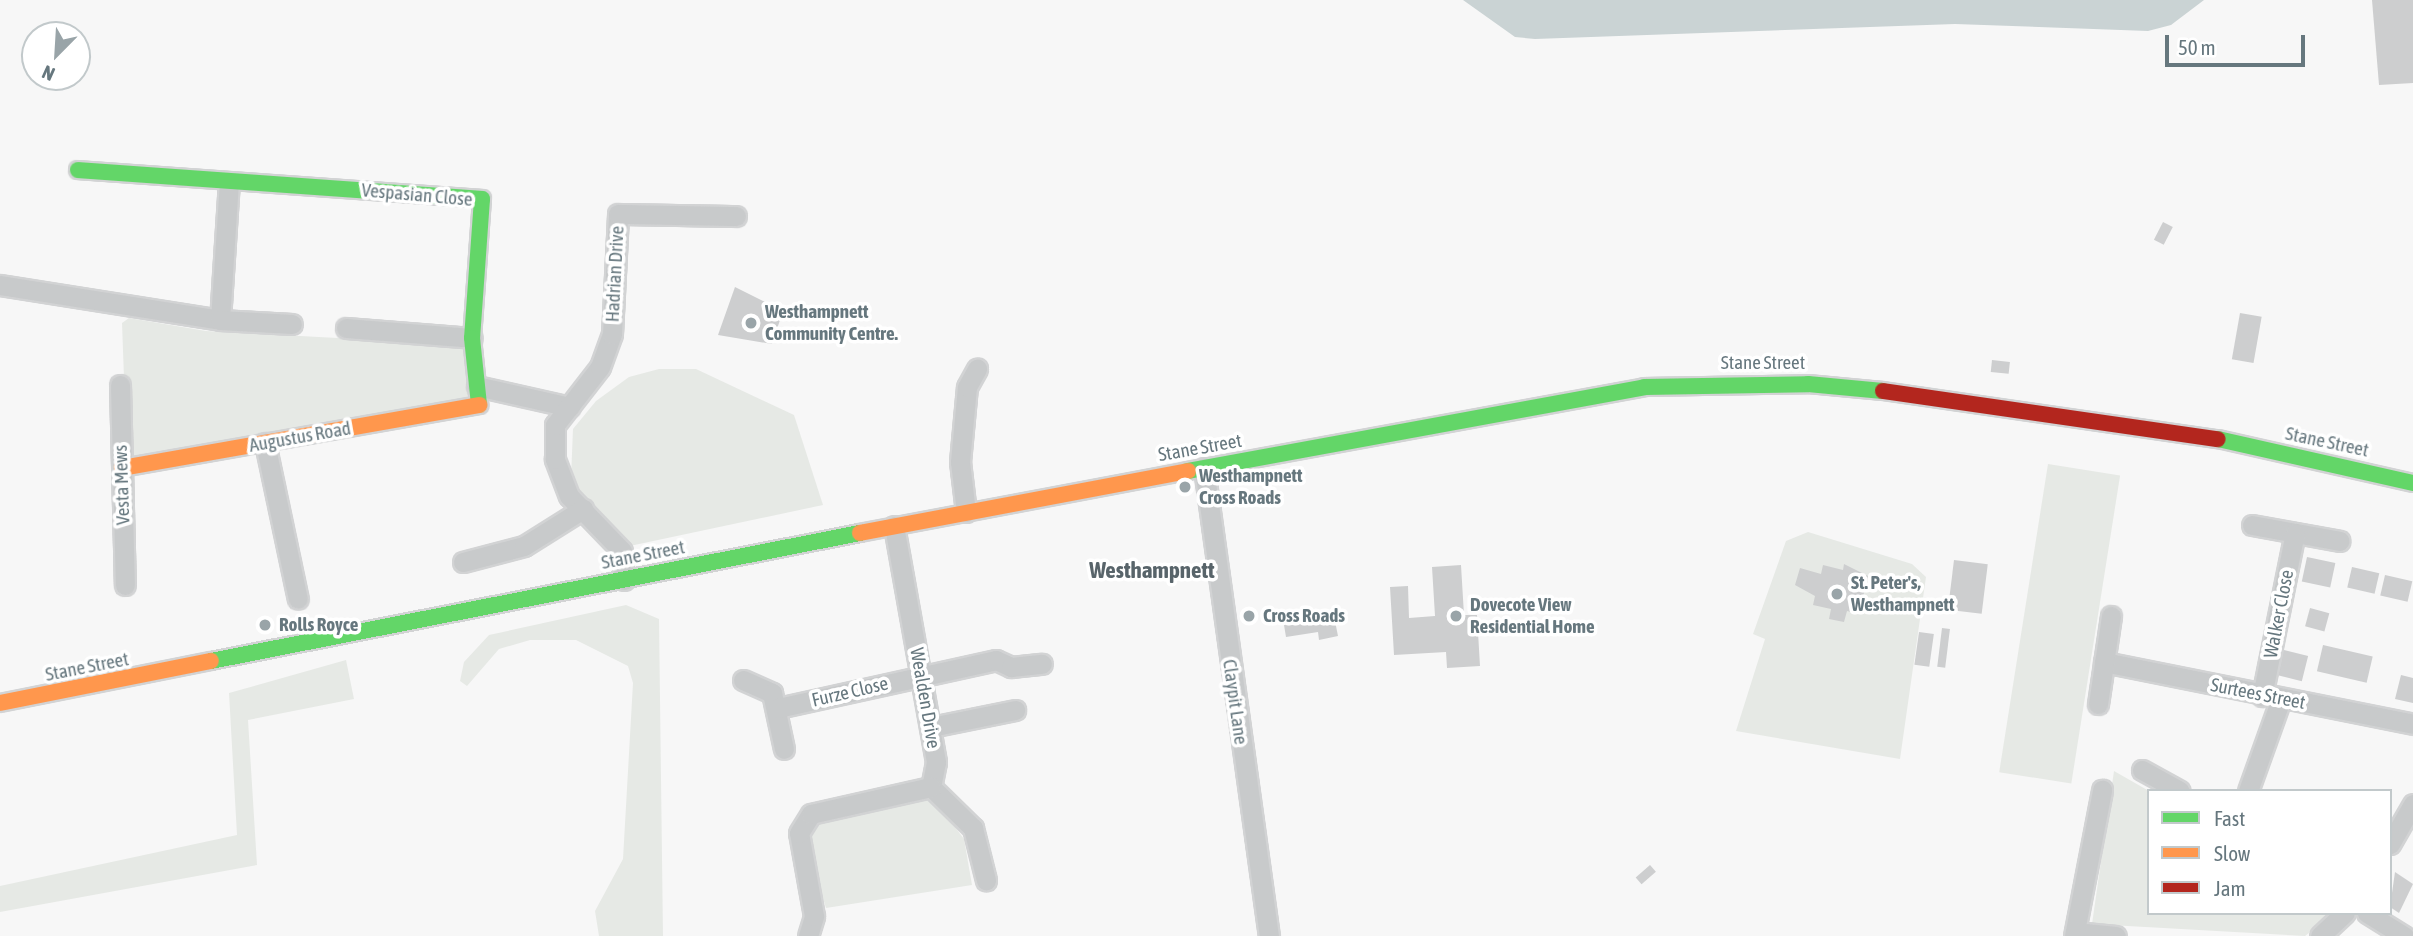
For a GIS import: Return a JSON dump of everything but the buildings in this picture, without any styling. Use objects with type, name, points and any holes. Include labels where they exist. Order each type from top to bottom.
[{"type":"street","name":"Vespasian Close","points":[[78,170],[482,199],[472,338],[479,407]]},
{"type":"street","points":[[220,320],[229,182]]},
{"type":"street","name":"Hadrian Drive","points":[[624,580],[622,551],[569,496],[555,459],[555,425],[600,367],[612,334],[618,214],[736,216]]},
{"type":"street","points":[[0,285],[220,320],[292,324]]},
{"type":"street","points":[[346,328],[472,338]]},
{"type":"street","points":[[966,512],[960,462],[967,387],[976,369]]},
{"type":"street","name":"Stane Street","points":[[0,703],[1553,399],[1644,387],[1757,383],[1877,388],[2072,413],[2413,483]]},
{"type":"street","name":"Vesta Mews","points":[[120,385],[125,584]]},
{"type":"street","points":[[477,386],[570,407]]},
{"type":"street","name":"Augustus Road","points":[[122,468],[479,407]]},
{"type":"street","points":[[265,443],[298,599]]},
{"type":"street","name":"Claypit Lane","points":[[1204,468],[1269,936]]},
{"type":"street","points":[[463,562],[524,546],[583,509]]},
{"type":"street","points":[[2252,525],[2340,541]]},
{"type":"street","name":"Wealden Drive","points":[[894,526],[936,762],[931,787]]},
{"type":"street","name":"Walker Close","points":[[2248,789],[2271,697],[2295,533]]},
{"type":"street","points":[[2098,704],[2111,616]]},
{"type":"street","name":"Furze Close","points":[[778,708],[996,660],[1011,667],[1042,664]]},
{"type":"street","name":"Surtees Street","points":[[2104,662],[2413,724]]},
{"type":"street","points":[[743,680],[772,693],[778,708],[785,748]]},
{"type":"street","name":"Wealden Drive","points":[[931,727],[1015,710]]},
{"type":"street","points":[[2142,770],[2176,789]]},
{"type":"street","points":[[808,936],[814,916],[799,833],[811,814],[931,787],[973,828],[986,880]]},
{"type":"street","points":[[2102,790],[2074,934],[2116,936]]},
{"type":"street","points":[[2392,841],[2413,804]]},
{"type":"street","points":[[2320,936],[2343,915]]},
{"type":"street","points":[[2370,915],[2404,936]]},
{"type":"shaded area","points":[[1463,0],[2204,0],[2171,25],[2148,31],[1955,24],[1535,39],[1515,37]]},
{"type":"shaded area","points":[[129,318],[206,331],[467,345],[473,403],[127,461],[122,323]]},
{"type":"shaded area","points":[[659,369],[696,369],[794,415],[823,505],[625,547],[580,499],[571,478],[573,429],[596,401],[629,377]]},
{"type":"shaded area","points":[[2048,464],[2120,475],[2071,784],[1999,772]]},
{"type":"shaded area","points":[[1808,532],[1912,564],[1926,577],[1900,759],[1736,731],[1765,639],[1753,634],[1786,541]]},
{"type":"shaded area","points":[[626,605],[659,619],[663,936],[599,936],[595,911],[623,859],[633,683],[628,666],[576,640],[530,640],[499,649],[467,686],[460,681],[464,662],[489,635]]},
{"type":"shaded area","points":[[346,660],[354,699],[248,720],[257,865],[0,912],[0,886],[237,835],[229,693]]},
{"type":"shaded area","points":[[2114,771],[2147,790],[2147,915],[2332,915],[2305,936],[2092,924]]},
{"type":"shaded area","points":[[921,796],[935,801],[964,839],[972,885],[826,908],[807,847],[816,824],[828,816]]},
{"type":"traffic: fast","points":[[78,170],[482,199],[472,338],[479,405]]},
{"type":"traffic: fast","points":[[1188,471],[1644,387],[1808,384],[1883,391]]},
{"type":"traffic: fast","points":[[2218,439],[2413,483]]},
{"type":"traffic: fast","points":[[211,661],[860,533]]},
{"type":"traffic: slow","points":[[122,468],[479,405]]},
{"type":"traffic: slow","points":[[860,533],[1188,471]]},
{"type":"traffic: slow","points":[[0,703],[211,661]]},
{"type":"traffic: jam","points":[[1883,391],[2218,439]]},
{"type":"place","name":"Westhampnett Community Centre.","points":[[751,323]]},
{"type":"place","name":"Westhampnett Cross Roads","points":[[1185,487]]},
{"type":"place","name":"St. Peter's, Westhampnett","points":[[1837,594]]},
{"type":"place","name":"Cross Roads","points":[[1249,616]]},
{"type":"place","name":"Dovecote View Residential Home","points":[[1456,616]]},
{"type":"place","name":"Rolls Royce","points":[[265,625]]},
{"type":"district","name":"Westhampnett","points":[[1152,570]]}]
